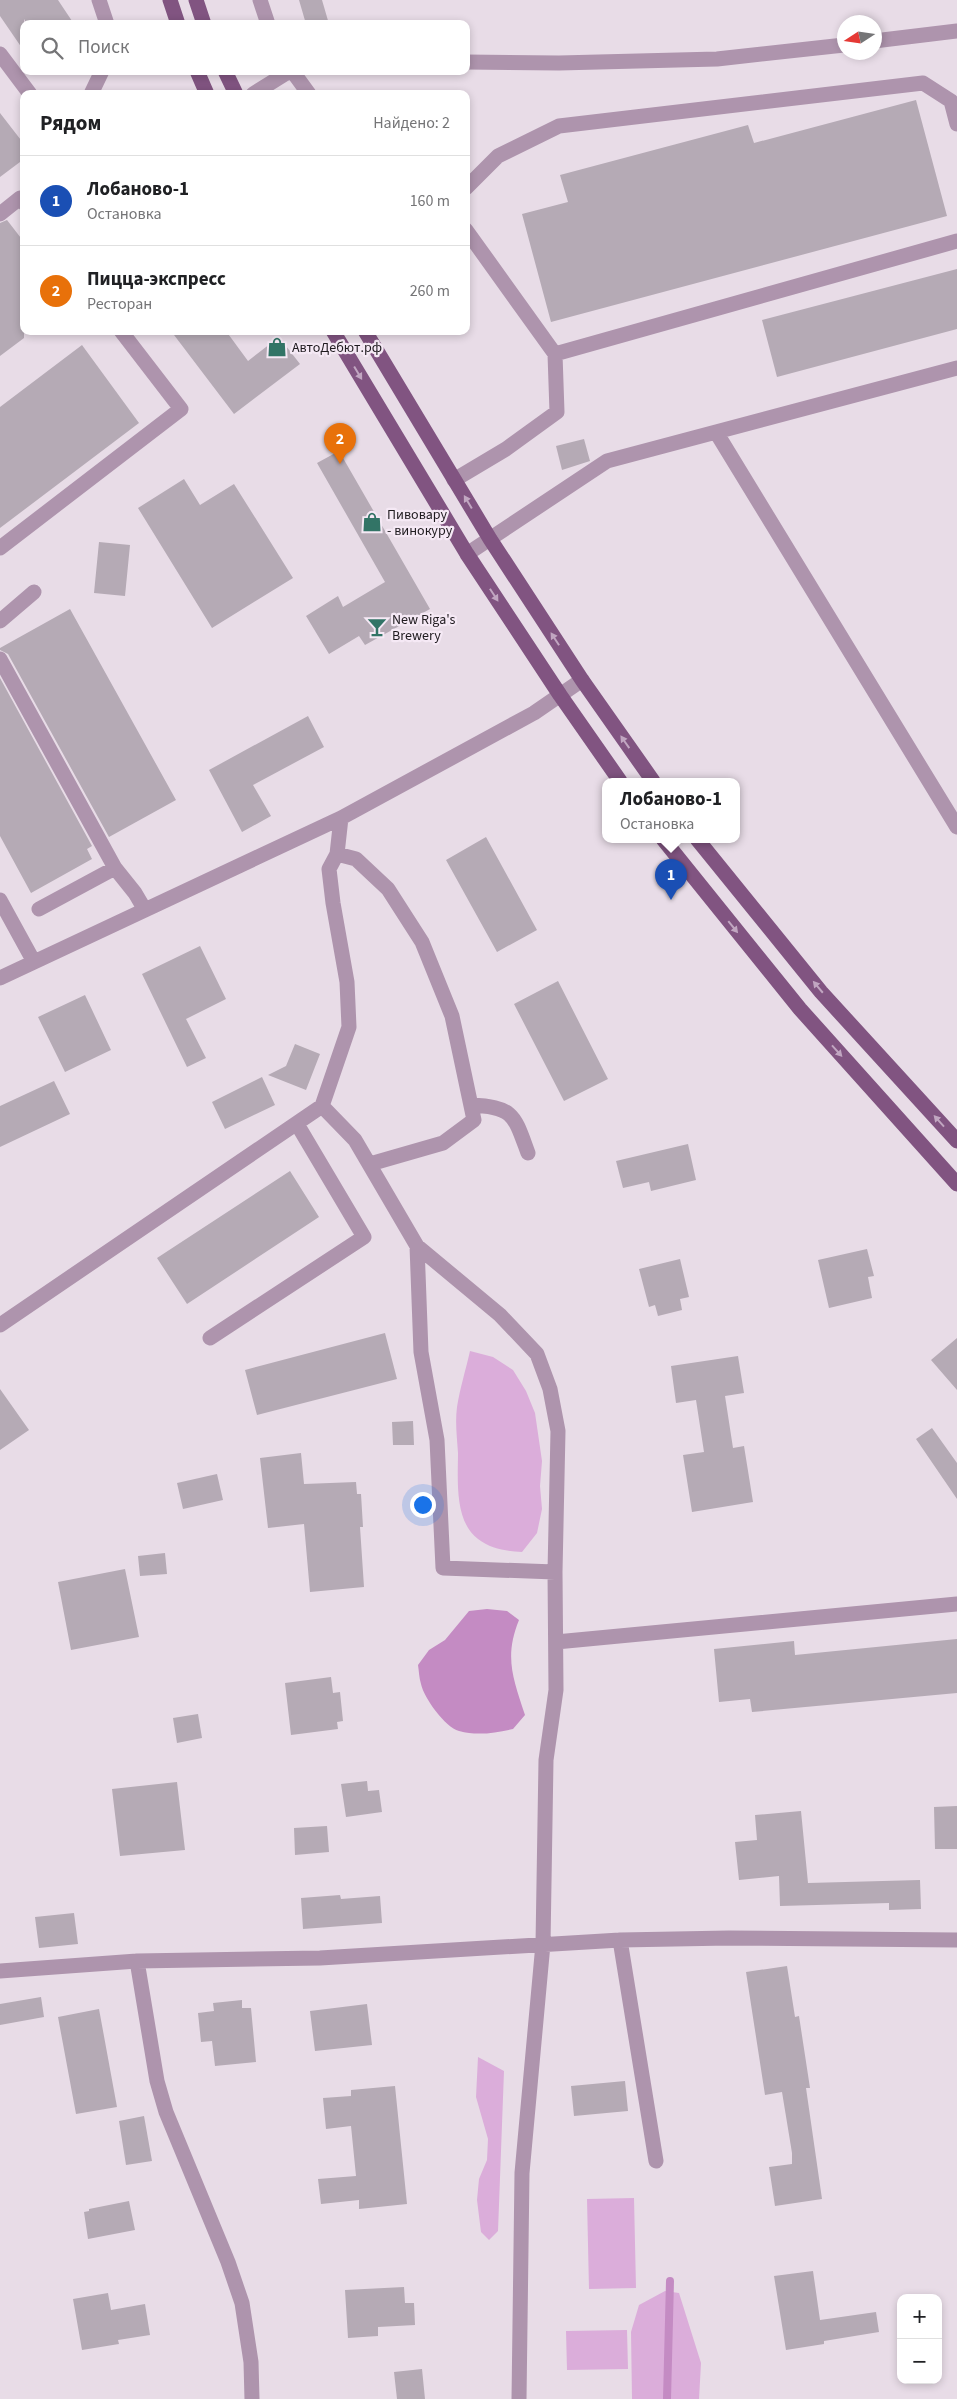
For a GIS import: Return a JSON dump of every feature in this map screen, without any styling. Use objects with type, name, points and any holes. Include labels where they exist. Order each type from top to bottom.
[{"type":"main road","points":[[170,0],[177,20]]},
{"type":"main road","points":[[196,0],[203,20]]},
{"type":"main road","points":[[199,75],[205,90]]},
{"type":"main road","points":[[227,75],[234,90]]},
{"type":"main road","points":[[335,335],[467,554],[560,695],[618,778]]},
{"type":"main road","points":[[367,335],[490,539],[582,680],[651,778]]},
{"type":"main road","points":[[667,843],[800,1009],[957,1184]]},
{"type":"main road","points":[[700,843],[821,992],[957,1141]]},
{"type":"street","points":[[99,0],[106,20]]},
{"type":"street","points":[[260,0],[267,20]]},
{"type":"street","points":[[882,40],[957,31]]},
{"type":"street","points":[[470,62],[717,59],[837,46]]},
{"type":"street","points":[[0,54],[27,90]]},
{"type":"street","points":[[92,90],[100,75]]},
{"type":"street","points":[[260,90],[284,75]]},
{"type":"street","points":[[292,75],[305,90]]},
{"type":"street","points":[[470,184],[498,156],[559,126],[923,84],[951,101],[957,124]]},
{"type":"street","points":[[0,214],[20,198]]},
{"type":"street","points":[[454,480],[506,449],[558,412],[555,354],[470,236]]},
{"type":"street","points":[[555,354],[957,241]]},
{"type":"street","points":[[0,548],[180,410],[124,335]]},
{"type":"street","points":[[467,554],[607,461],[957,368]]},
{"type":"street","points":[[716,432],[957,827]]},
{"type":"street","points":[[0,621],[34,592]]},
{"type":"street","points":[[0,659],[115,868],[135,893],[145,910]]},
{"type":"street","points":[[0,978],[341,818],[534,713],[582,680]]},
{"type":"street","points":[[0,1325],[322,1106],[349,1027],[347,982],[329,869],[337,854],[341,818]]},
{"type":"street","points":[[337,854],[356,859],[388,889],[422,942],[452,1016],[474,1120],[443,1144],[370,1164]]},
{"type":"street","points":[[39,909],[115,868]]},
{"type":"street","points":[[0,900],[34,962]]},
{"type":"street","points":[[471,1105],[497,1106],[516,1120],[528,1153]]},
{"type":"street","points":[[322,1106],[355,1140],[417,1246],[500,1314],[537,1354],[550,1389],[558,1431],[555,1572],[556,1690],[546,1760],[543,1944],[522,2173],[520,2399]]},
{"type":"street","points":[[210,1338],[364,1237],[297,1124]]},
{"type":"street","points":[[417,1246],[422,1352],[437,1440],[443,1568],[555,1572]]},
{"type":"street","points":[[556,1642],[957,1604]]},
{"type":"street","points":[[0,1971],[137,1961],[320,1958],[620,1940],[729,1938],[957,1940]]},
{"type":"street","points":[[620,1940],[656,2161]]},
{"type":"street","points":[[137,1961],[157,2081],[166,2112],[228,2262],[242,2303],[250,2362],[252,2399]]},
{"type":"shaded area","points":[[470,1351],[493,1357],[513,1370],[526,1391],[535,1413],[542,1461],[540,1486],[542,1509],[537,1533],[522,1552],[499,1549],[478,1539],[470,1531],[461,1511],[458,1487],[456,1413]]},
{"type":"shaded area","points":[[487,1609],[507,1611],[519,1620],[514,1633],[511,1657],[514,1678],[525,1715],[513,1729],[500,1732],[466,1733],[448,1724],[431,1704],[421,1684],[418,1665],[429,1650],[445,1640],[469,1611]]},
{"type":"shaded area","points":[[478,2057],[504,2071],[498,2231],[489,2240],[481,2232],[477,2200],[479,2179],[487,2160],[488,2139],[476,2097]]},
{"type":"shaded area","points":[[634,2198],[636,2288],[589,2289],[587,2199]]},
{"type":"shaded area","points":[[665,2291],[679,2293],[701,2363],[699,2399],[632,2399],[631,2332],[639,2305]]},
{"type":"shaded area","points":[[627,2330],[628,2369],[567,2370],[566,2331]]},
{"type":"building","points":[[0,0],[58,0],[71,20],[20,20],[20,45],[0,16]]},
{"type":"building","points":[[299,0],[322,0],[328,20],[305,20]]},
{"type":"building","points":[[916,100],[947,216],[551,322],[522,214],[568,202],[560,175],[748,125],[754,143]]},
{"type":"building","points":[[0,113],[20,139],[20,162],[0,177]]},
{"type":"building","points":[[7,220],[20,237],[20,335],[24,335],[24,338],[0,356],[0,223]]},
{"type":"building","points":[[957,269],[957,329],[777,377],[762,320]]},
{"type":"building","points":[[174,335],[229,335],[248,361],[279,337],[300,364],[234,414]]},
{"type":"building","points":[[82,345],[139,423],[0,528],[0,407]]},
{"type":"building","points":[[584,439],[590,461],[562,470],[556,446]]},
{"type":"building","points":[[339,451],[430,609],[365,645],[359,636],[329,654],[306,616],[338,596],[343,607],[385,582],[317,463]]},
{"type":"building","points":[[184,479],[200,505],[234,484],[293,578],[212,628],[138,508]]},
{"type":"building","points":[[99,542],[130,545],[125,596],[94,593]]},
{"type":"building","points":[[70,609],[176,800],[109,837],[8,654],[0,650],[0,648]]},
{"type":"building","points":[[0,678],[92,846],[87,849],[92,859],[31,893],[0,836]]},
{"type":"building","points":[[308,716],[324,747],[253,785],[271,816],[242,832],[209,770]]},
{"type":"building","points":[[486,837],[537,930],[497,952],[446,860]]},
{"type":"building","points":[[200,946],[226,999],[186,1019],[206,1058],[187,1067],[142,974]]},
{"type":"building","points":[[558,981],[608,1079],[564,1101],[514,1004]]},
{"type":"building","points":[[85,995],[111,1050],[65,1072],[38,1017]]},
{"type":"building","points":[[295,1044],[320,1054],[306,1090],[268,1075],[286,1066]]},
{"type":"building","points":[[262,1077],[275,1105],[225,1129],[212,1102]]},
{"type":"building","points":[[54,1081],[70,1114],[0,1147],[0,1106]]},
{"type":"building","points":[[688,1144],[696,1180],[651,1191],[649,1182],[623,1188],[616,1161]]},
{"type":"building","points":[[290,1171],[319,1217],[187,1304],[157,1258]]},
{"type":"building","points":[[867,1249],[874,1276],[868,1277],[872,1298],[829,1308],[818,1260]]},
{"type":"building","points":[[680,1259],[689,1297],[680,1299],[682,1310],[658,1316],[655,1305],[649,1307],[639,1269]]},
{"type":"building","points":[[385,1333],[397,1379],[257,1415],[245,1370]]},
{"type":"building","points":[[957,1338],[957,1390],[931,1360]]},
{"type":"building","points":[[738,1356],[744,1393],[725,1396],[733,1448],[744,1446],[753,1502],[692,1512],[683,1455],[704,1452],[696,1400],[676,1403],[671,1366]]},
{"type":"building","points":[[0,1389],[29,1430],[0,1450]]},
{"type":"building","points":[[413,1421],[414,1445],[393,1445],[392,1422]]},
{"type":"building","points":[[932,1428],[957,1463],[957,1499],[916,1439]]},
{"type":"building","points":[[301,1453],[304,1484],[356,1482],[357,1494],[361,1494],[363,1527],[360,1527],[364,1587],[310,1592],[304,1524],[268,1528],[260,1458]]},
{"type":"building","points":[[217,1474],[223,1500],[183,1509],[177,1483]]},
{"type":"building","points":[[165,1553],[167,1574],[140,1576],[138,1556]]},
{"type":"building","points":[[125,1569],[139,1637],[71,1650],[58,1582]]},
{"type":"building","points":[[957,1639],[957,1693],[752,1712],[750,1699],[719,1702],[714,1649],[794,1641],[795,1655]]},
{"type":"building","points":[[331,1677],[333,1693],[340,1692],[343,1721],[337,1722],[338,1729],[291,1735],[285,1683]]},
{"type":"building","points":[[198,1714],[202,1738],[177,1743],[173,1718]]},
{"type":"building","points":[[367,1781],[368,1791],[379,1790],[382,1812],[346,1817],[341,1784]]},
{"type":"building","points":[[177,1782],[185,1850],[120,1856],[112,1789]]},
{"type":"building","points":[[957,1806],[957,1849],[935,1849],[934,1807]]},
{"type":"building","points":[[801,1811],[808,1883],[920,1880],[921,1909],[889,1910],[889,1903],[780,1906],[779,1876],[739,1880],[735,1842],[757,1840],[755,1815]]},
{"type":"building","points":[[327,1826],[329,1852],[295,1855],[294,1828]]},
{"type":"building","points":[[340,1895],[341,1899],[380,1896],[382,1923],[303,1929],[301,1898]]},
{"type":"building","points":[[74,1913],[78,1944],[39,1948],[35,1917]]},
{"type":"building","points":[[787,1966],[795,2017],[799,2016],[810,2088],[806,2088],[822,2199],[775,2206],[769,2167],[792,2164],[792,2153],[782,2092],[765,2095],[746,1972]]},
{"type":"building","points":[[41,1997],[44,2017],[0,2025],[0,2004]]},
{"type":"building","points":[[242,2000],[242,2008],[251,2008],[256,2062],[215,2066],[212,2041],[201,2042],[198,2013],[214,2011],[213,2003]]},
{"type":"building","points":[[367,2004],[372,2045],[315,2051],[310,2011]]},
{"type":"building","points":[[99,2009],[117,2107],[76,2114],[58,2017]]},
{"type":"building","points":[[625,2081],[628,2111],[574,2116],[571,2086]]},
{"type":"building","points":[[395,2086],[407,2204],[359,2209],[359,2200],[321,2204],[318,2179],[356,2176],[351,2126],[326,2129],[323,2098],[351,2096],[351,2090]]},
{"type":"building","points":[[144,2116],[152,2161],[126,2165],[119,2121]]},
{"type":"building","points":[[129,2201],[135,2230],[88,2239],[84,2212],[89,2211],[89,2209]]},
{"type":"building","points":[[813,2271],[820,2320],[876,2312],[879,2332],[824,2341],[824,2344],[786,2350],[774,2276]]},
{"type":"building","points":[[404,2287],[405,2303],[414,2303],[415,2325],[378,2327],[378,2336],[348,2338],[345,2290]]},
{"type":"building","points":[[108,2293],[111,2310],[145,2304],[150,2335],[118,2340],[119,2344],[82,2350],[73,2299]]},
{"type":"building","points":[[422,2369],[425,2399],[397,2399],[394,2372]]},
{"type":"waterway","points":[[667,2399],[670,2281]]},
{"type":"place","name":"АвтоДебют.рф","points":[[277,347]]},
{"type":"place","name":"Пицца-экспресс","points":[[340,464]]},
{"type":"place","name":"Пивовару - винокуру","points":[[372,522]]},
{"type":"place","name":"New Riga's Brewery","points":[[377,627]]},
{"type":"place","name":"Лобаново-1","points":[[671,900]]}]
